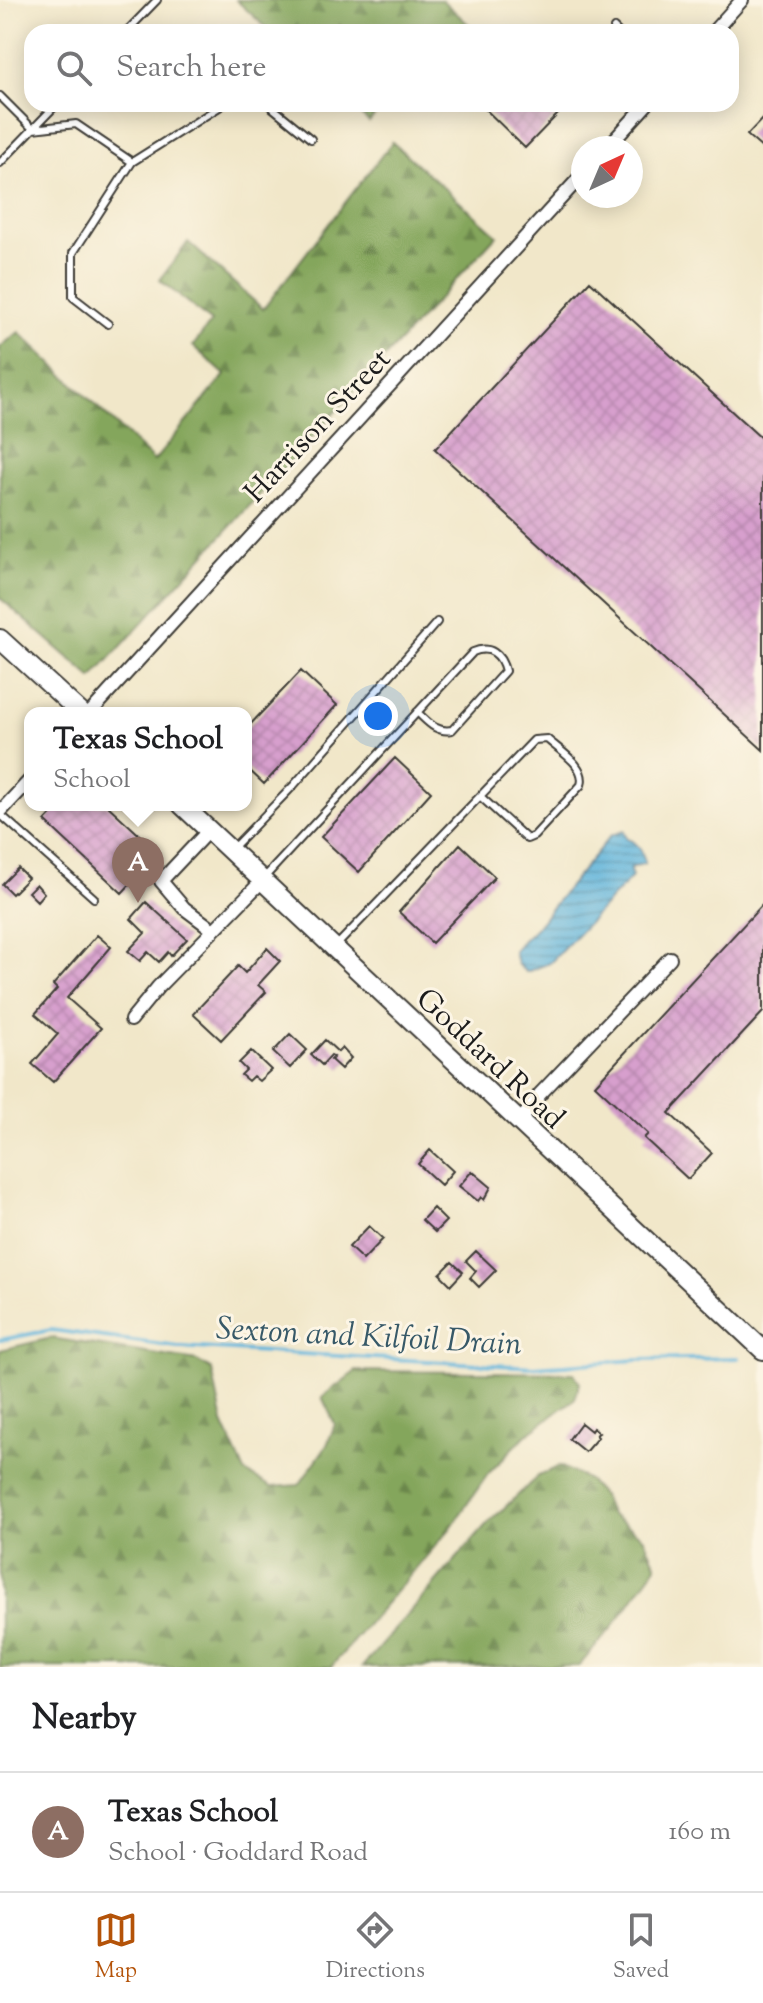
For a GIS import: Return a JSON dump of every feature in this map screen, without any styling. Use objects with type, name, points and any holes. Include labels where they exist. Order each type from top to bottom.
[{"type":"main road","points":[[0,639],[74,707]]},
{"type":"main road","name":"Goddard Road","points":[[188,811],[763,1350]]},
{"type":"street","points":[[720,24],[742,0]]},
{"type":"street","points":[[618,136],[640,112]]},
{"type":"street","name":"Harrison Street","points":[[95,707],[571,187]]},
{"type":"street","points":[[0,813],[24,787]]},
{"type":"street","points":[[209,830],[161,881],[184,908],[212,929]]},
{"type":"street","points":[[131,1020],[212,929],[262,881]]},
{"type":"street","points":[[519,1123],[540,1094],[670,958]]},
{"type":"lane","points":[[134,24],[157,0]]},
{"type":"lane","points":[[0,96],[33,129]]},
{"type":"lane","points":[[0,163],[49,112]]},
{"type":"lane","points":[[108,324],[73,297],[73,253],[132,162],[211,112]]},
{"type":"lane","points":[[278,112],[311,139]]},
{"type":"lane","points":[[33,129],[76,124],[132,162]]},
{"type":"lane","points":[[231,851],[294,785],[437,622]]},
{"type":"lane","points":[[262,881],[417,712],[473,652],[483,648],[502,659],[505,671],[452,730],[444,732],[436,729],[417,712]]},
{"type":"lane","points":[[334,949],[534,740],[547,739],[582,770],[584,778],[534,836],[527,839],[481,797]]},
{"type":"lane","points":[[0,813],[94,898]]},
{"type":"green space","points":[[236,0],[442,0],[468,24],[262,24]]},
{"type":"green space","points":[[358,112],[377,112],[369,122]]},
{"type":"green space","points":[[392,142],[497,235],[92,678],[0,598],[0,347],[19,332],[154,461],[225,375],[193,346],[211,322],[160,280],[188,242],[263,309]]},
{"type":"green space","points":[[51,1338],[197,1361],[212,1370],[223,1423],[245,1472],[272,1487],[299,1485],[327,1445],[335,1424],[322,1397],[356,1371],[574,1373],[580,1383],[575,1399],[526,1435],[488,1474],[450,1529],[331,1667],[0,1667],[0,1350]]},
{"type":"green space","points":[[560,1466],[588,1480],[603,1497],[610,1514],[643,1537],[657,1566],[611,1629],[579,1666],[362,1667],[485,1526],[538,1476]]},
{"type":"water","points":[[624,831],[627,839],[639,848],[645,863],[630,868],[632,877],[550,963],[526,972],[517,964],[514,951],[611,835]]},
{"type":"building","points":[[488,112],[558,112],[525,148]]},
{"type":"building","points":[[763,118],[763,149],[747,135]]},
{"type":"building","points":[[590,281],[763,440],[763,750],[435,449]]},
{"type":"building","points":[[301,671],[337,705],[264,784],[252,773],[252,723]]},
{"type":"building","points":[[395,758],[431,792],[359,872],[321,837]]},
{"type":"building","points":[[54,811],[114,811],[159,853],[122,893],[45,821]]},
{"type":"building","points":[[460,844],[495,877],[432,943],[399,912]]},
{"type":"building","points":[[18,868],[28,878],[12,894],[2,884]]},
{"type":"building","points":[[36,884],[44,893],[37,901],[28,892]]},
{"type":"building","points":[[146,902],[187,939],[171,956],[168,952],[159,962],[148,952],[140,961],[128,951],[145,933],[131,919]]},
{"type":"building","points":[[763,904],[763,1012],[669,1113],[712,1153],[688,1179],[644,1138],[648,1134],[595,1085]]},
{"type":"building","points":[[97,935],[111,947],[67,998],[101,1028],[53,1082],[32,1064],[58,1034],[35,1014],[57,989],[53,985]]},
{"type":"building","points":[[267,948],[280,961],[258,985],[266,992],[221,1040],[193,1014],[238,966],[245,973]]},
{"type":"building","points":[[290,1034],[307,1050],[290,1068],[273,1052]]},
{"type":"building","points":[[325,1040],[338,1052],[342,1048],[351,1058],[341,1069],[331,1060],[334,1057],[331,1055],[322,1065],[311,1055]]},
{"type":"building","points":[[251,1051],[271,1070],[259,1081],[253,1076],[248,1081],[241,1075],[246,1070],[239,1063]]},
{"type":"building","points":[[430,1150],[453,1171],[441,1185],[418,1164]]},
{"type":"building","points":[[472,1171],[491,1187],[484,1200],[481,1197],[478,1201],[459,1186]]},
{"type":"building","points":[[433,1208],[446,1221],[435,1232],[422,1220]]},
{"type":"building","points":[[369,1226],[383,1239],[363,1260],[349,1247]]},
{"type":"building","points":[[476,1251],[496,1270],[479,1287],[470,1278],[476,1271],[466,1261]]},
{"type":"building","points":[[452,1262],[463,1272],[451,1285],[440,1274]]},
{"type":"building","points":[[581,1423],[599,1433],[585,1452],[569,1439]]},
{"type":"waterway","name":"Sexton and Kilfoil Drain","points":[[0,1340],[51,1330],[178,1347],[534,1367],[637,1360],[738,1358]]},
{"type":"place","name":"Texas School","points":[[138,903]]}]
